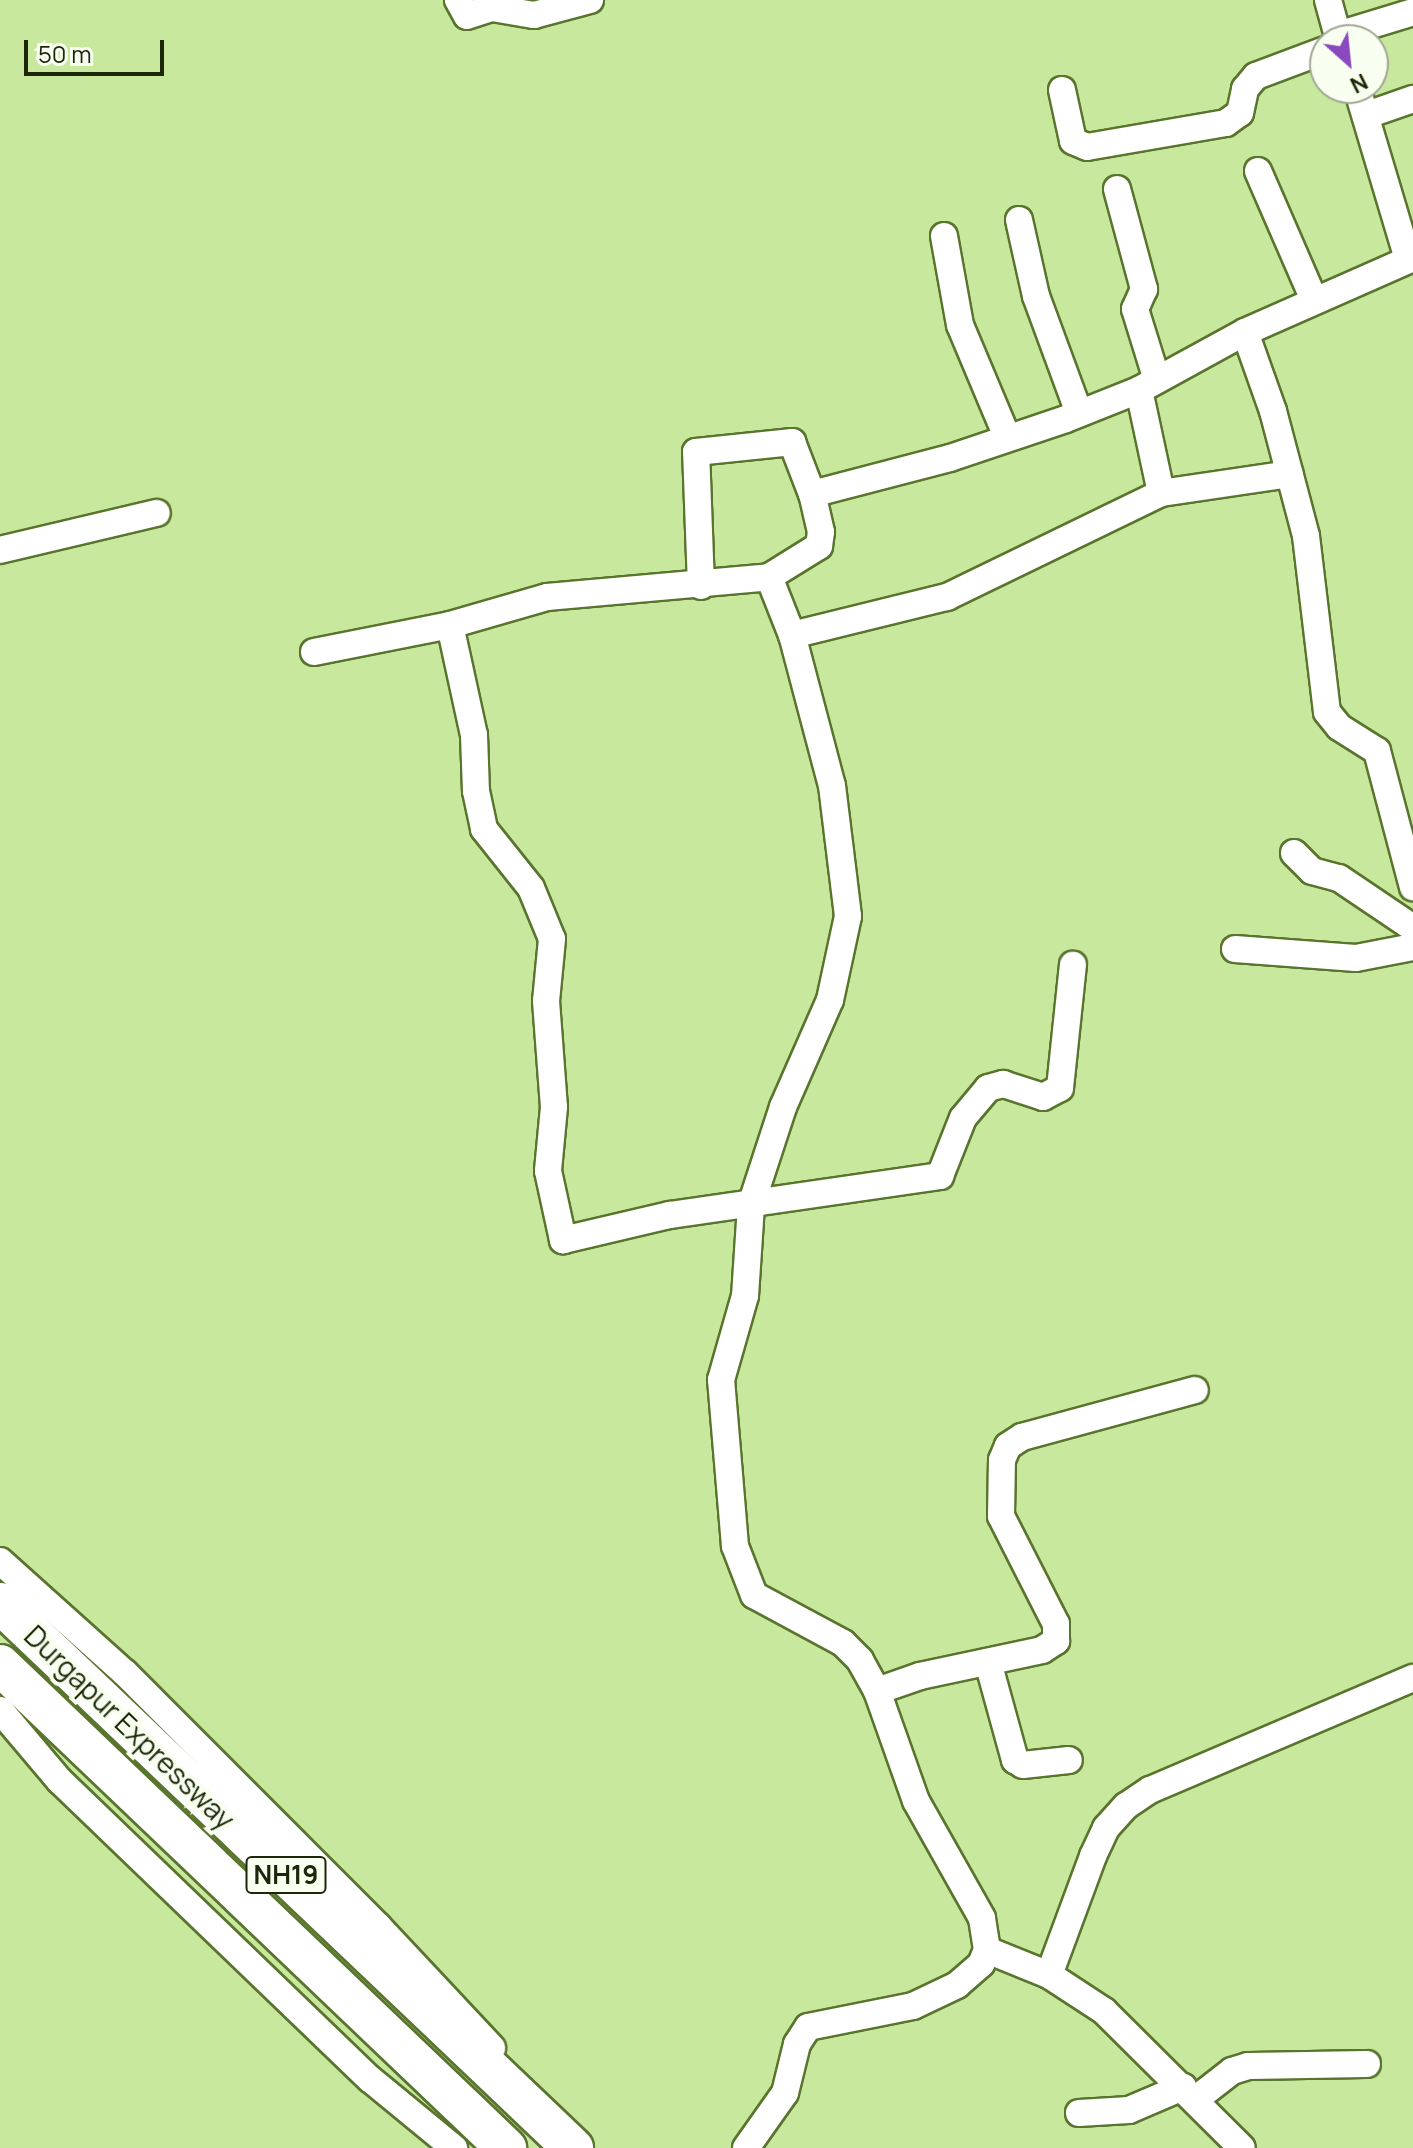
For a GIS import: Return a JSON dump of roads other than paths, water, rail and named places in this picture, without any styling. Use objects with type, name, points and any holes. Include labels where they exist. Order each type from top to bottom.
[{"type":"highway","name":"Durgapur Expressway","points":[[0,1603],[575,2148]]},
{"type":"highway","name":"Durgapur Expressway","points":[[0,1665],[506,2148]]},
{"type":"street","points":[[458,0],[467,16],[492,8],[534,15],[590,0]]},
{"type":"street","points":[[1328,0],[1331,24]]},
{"type":"street","points":[[1381,24],[1413,12]]},
{"type":"street","points":[[1062,90],[1073,141],[1087,147],[1226,123],[1240,113],[1245,89],[1256,76],[1309,53]]},
{"type":"street","points":[[1367,115],[1413,99]]},
{"type":"street","points":[[812,494],[950,458],[1079,413],[1148,385],[1245,332],[1411,258],[1363,104]]},
{"type":"street","points":[[1258,171],[1314,300]]},
{"type":"street","points":[[1117,189],[1144,289],[1135,309],[1161,493]]},
{"type":"street","points":[[1019,220],[1036,296],[1079,413]]},
{"type":"street","points":[[944,236],[960,325],[1007,437]]},
{"type":"street","points":[[1245,332],[1290,474],[1306,536],[1327,712],[1339,727],[1377,751],[1413,887]]},
{"type":"street","points":[[314,652],[450,625],[547,597],[701,586],[769,577],[819,546],[821,532],[812,494],[792,442],[696,452],[701,586]]},
{"type":"street","points":[[792,635],[947,597],[1161,493],[1290,474]]},
{"type":"street","points":[[0,550],[157,513]]},
{"type":"street","points":[[746,2148],[785,2093],[797,2044],[808,2027],[913,2006],[957,1985],[981,1964],[987,1950],[982,1918],[916,1801],[877,1691],[843,1643],[754,1595],[739,1562],[721,1380],[745,1296],[751,1205],[783,1107],[830,1000],[848,916],[832,786],[792,635],[769,577]]},
{"type":"street","points":[[450,625],[474,735],[476,791],[484,829],[531,888],[552,939],[546,1001],[554,1107],[548,1171],[561,1238],[571,1241],[670,1215],[932,1179],[945,1172],[963,1118],[988,1088],[1003,1084],[1043,1097],[1057,1093],[1073,965]]},
{"type":"street","points":[[1294,853],[1312,871],[1339,878],[1413,928]]},
{"type":"street","points":[[1235,949],[1356,958],[1413,947]]},
{"type":"street","points":[[877,1691],[1050,1647],[1058,1632],[1001,1516],[1002,1460],[1008,1446],[1022,1437],[1195,1390]]},
{"type":"street","points":[[0,1561],[125,1673],[378,1926],[575,2148]]},
{"type":"street","points":[[988,1662],[1015,1760],[1023,1765],[1069,1760]]},
{"type":"street","points":[[1049,1975],[1093,1856],[1106,1828],[1126,1806],[1150,1790],[1411,1685]]},
{"type":"street","points":[[0,1710],[60,1781],[370,2079],[454,2148]]},
{"type":"street","points":[[987,1950],[1049,1975],[1104,2011],[1242,2148]]},
{"type":"street","points":[[1079,2113],[1129,2110],[1190,2093],[1248,2066],[1367,2064]]}]
